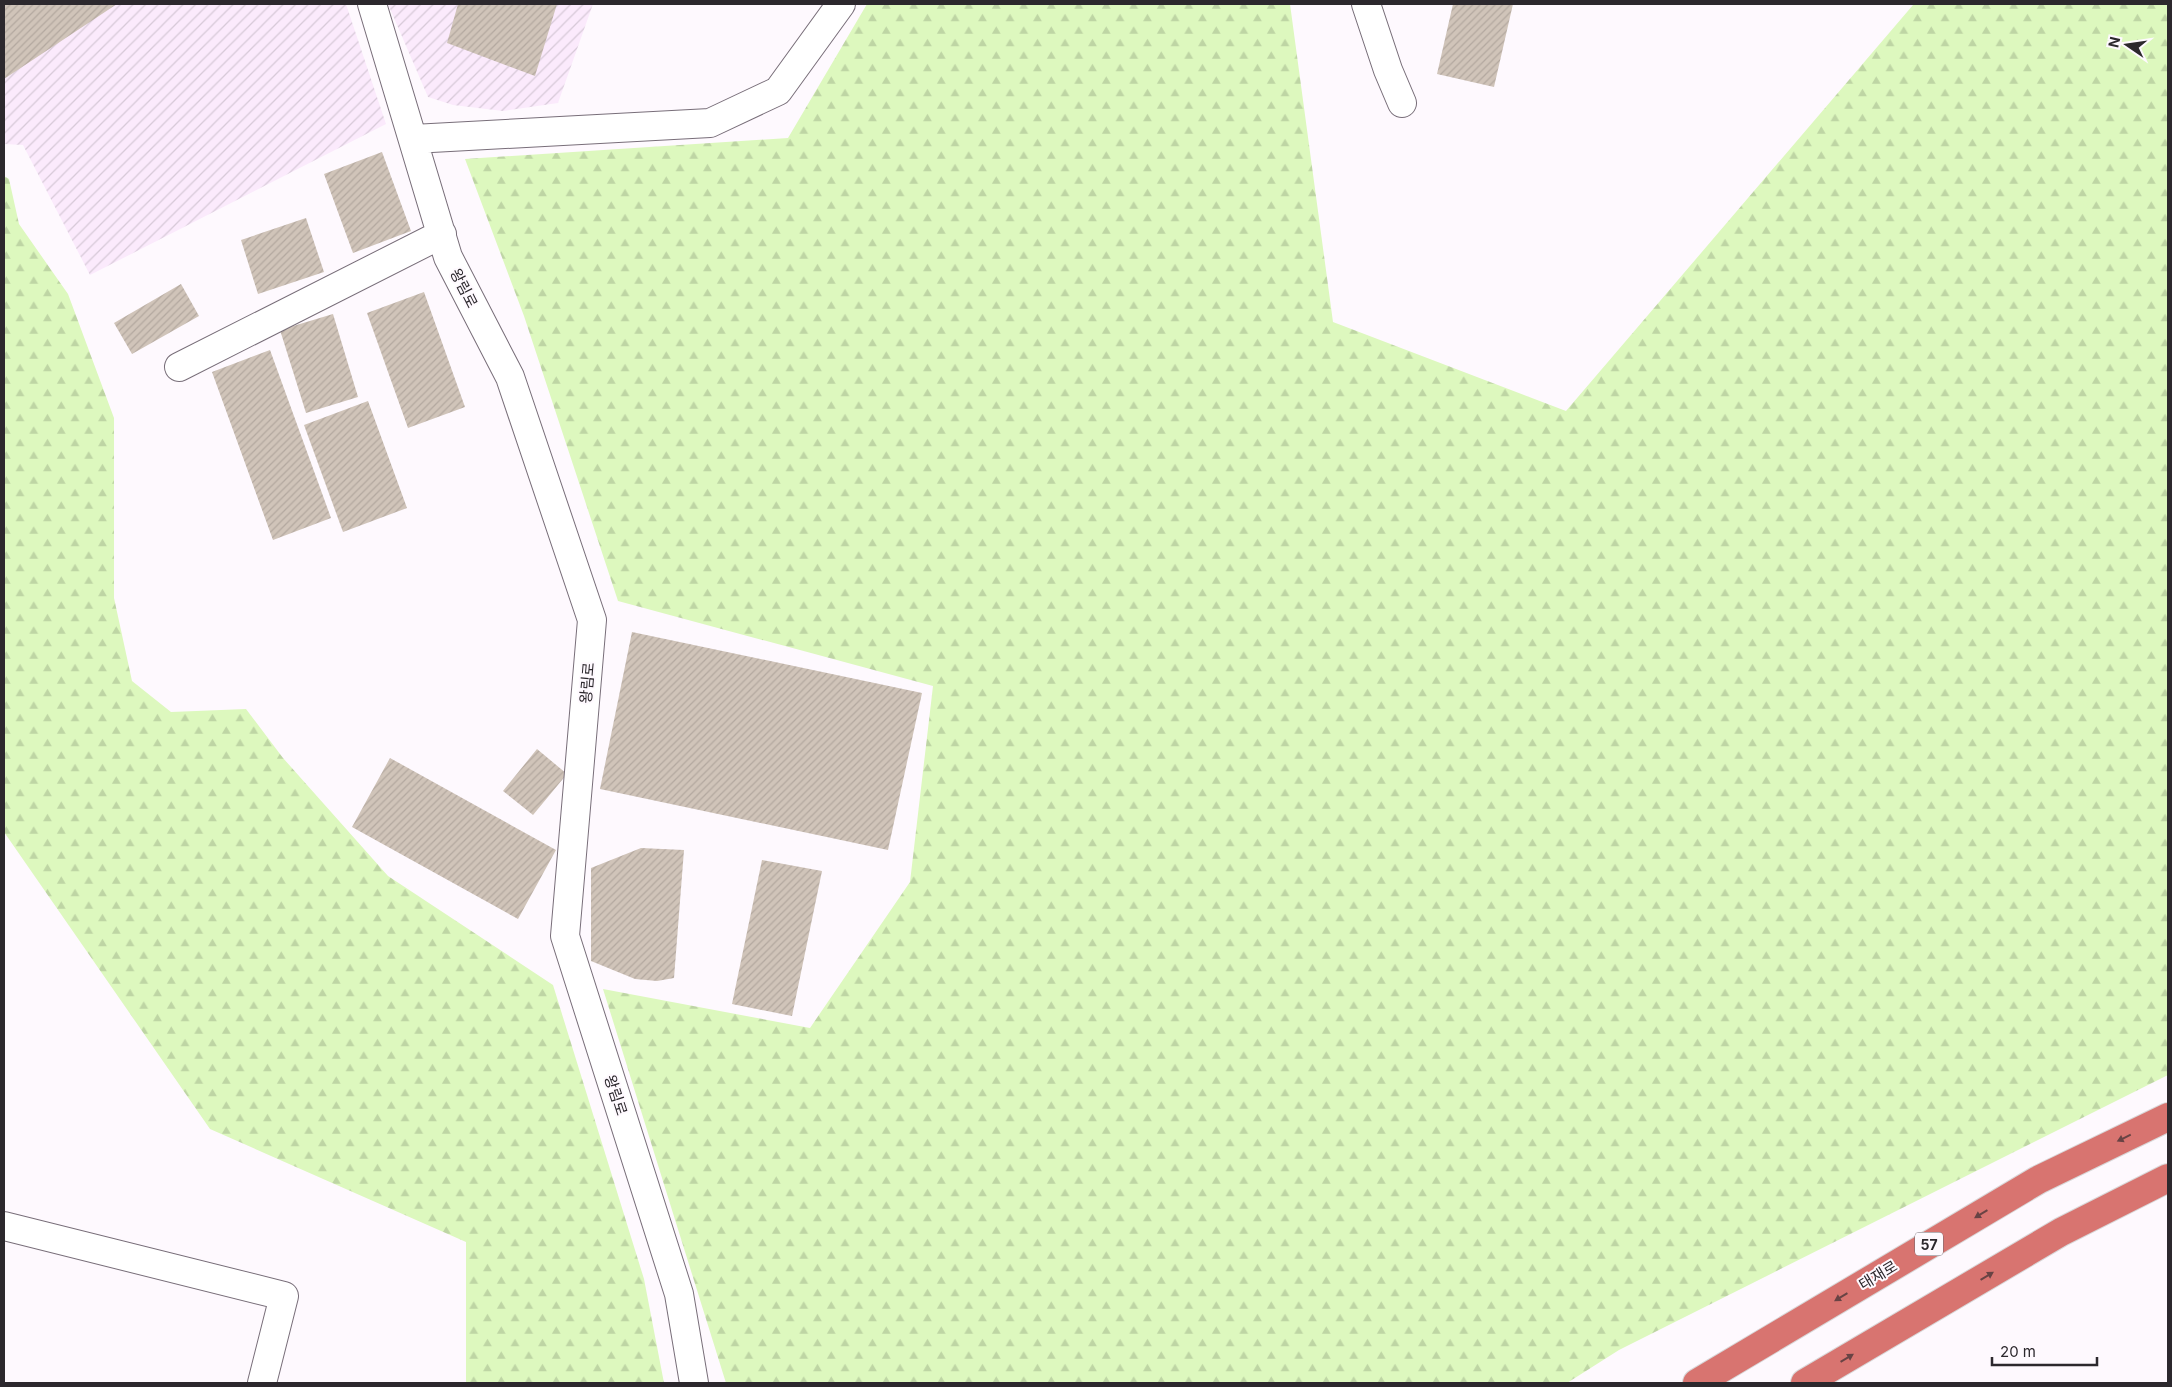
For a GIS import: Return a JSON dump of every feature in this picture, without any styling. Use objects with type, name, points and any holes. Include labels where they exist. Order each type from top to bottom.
[{"type":"highway","name":"태재로","points":[[1697,1383],[2038,1180],[2168,1117]]},
{"type":"highway","points":[[1805,1383],[2060,1232],[2168,1178]]},
{"type":"highway","points":[[2060,1232],[2168,1192]]},
{"type":"street","name":"왕림로","points":[[372,4],[448,257],[510,377],[592,620],[565,936],[679,1294],[694,1383]]},
{"type":"street","points":[[413,139],[710,122],[778,91],[841,4]]},
{"type":"street","points":[[1366,4],[1388,70],[1402,102]]},
{"type":"street","points":[[179,367],[442,234]]},
{"type":"street","points":[[4,1226],[284,1296],[262,1383]]},
{"type":"shaded area","points":[[4,4],[346,4],[386,124],[90,275],[23,145],[4,144]]},
{"type":"shaded area","points":[[388,4],[593,4],[558,103],[503,111],[453,105],[428,97]]},
{"type":"green space","points":[[867,4],[1290,4],[1333,322],[1566,411],[1913,5],[1906,4],[2168,4],[2168,1075],[1619,1350],[1567,1383],[726,1383],[603,989],[810,1028],[910,882],[933,686],[618,601],[524,316],[465,159],[788,138]]},
{"type":"green space","points":[[4,176],[9,179],[19,224],[68,294],[114,418],[114,598],[132,681],[171,712],[246,709],[283,758],[388,876],[553,985],[644,1279],[664,1383],[466,1383],[466,1242],[210,1129],[4,832]]},
{"type":"building","points":[[4,4],[117,4],[4,79]]},
{"type":"building","points":[[458,4],[557,4],[535,76],[447,43]]},
{"type":"building","points":[[1453,4],[1513,4],[1494,87],[1437,74]]},
{"type":"building","points":[[382,152],[411,231],[353,253],[324,174]]},
{"type":"building","points":[[306,218],[324,272],[258,294],[241,240]]},
{"type":"building","points":[[181,284],[199,316],[132,354],[114,323]]},
{"type":"building","points":[[424,292],[465,407],[408,428],[367,313]]},
{"type":"building","points":[[333,314],[358,397],[306,413],[280,330]]},
{"type":"building","points":[[270,350],[331,518],[273,540],[212,372]]},
{"type":"building","points":[[368,401],[407,508],[343,532],[304,425]]},
{"type":"building","points":[[632,632],[922,693],[888,850],[600,789]]},
{"type":"building","points":[[537,749],[567,774],[533,815],[503,791]]},
{"type":"building","points":[[390,758],[556,850],[518,919],[352,827]]},
{"type":"building","points":[[641,848],[684,850],[674,978],[657,981],[635,979],[591,961],[591,868]]},
{"type":"building","points":[[762,860],[822,871],[792,1016],[732,1004]]}]
